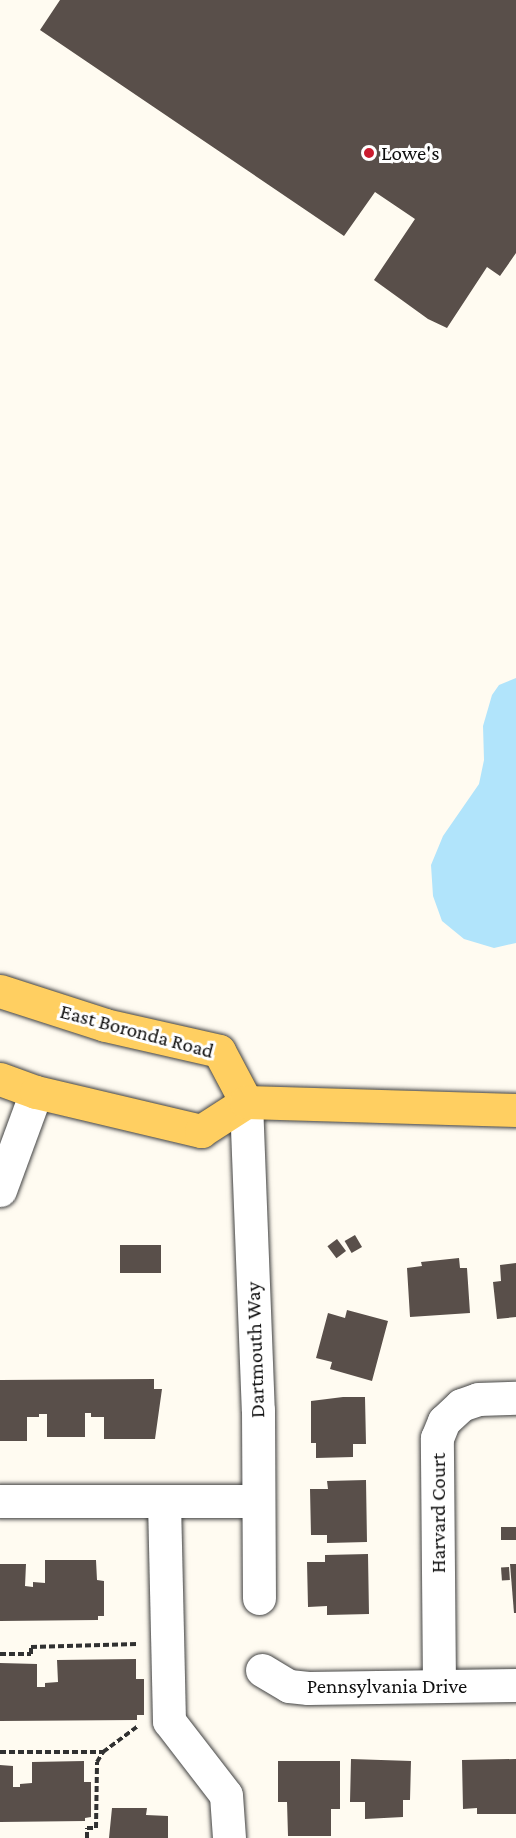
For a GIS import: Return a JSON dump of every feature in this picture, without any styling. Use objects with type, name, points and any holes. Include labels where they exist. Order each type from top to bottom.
[{"type":"main road","name":"East Boronda Road","points":[[0,991],[105,1025],[219,1051],[246,1102]]},
{"type":"main road","points":[[0,1079],[36,1092],[201,1131],[246,1102],[516,1110]]},
{"type":"street","points":[[0,1190],[36,1092]]},
{"type":"street","name":"Dartmouth Way","points":[[246,1102],[258,1410],[256,1501],[260,1598]]},
{"type":"street","name":"Harvard Court","points":[[439,1686],[437,1438],[444,1421],[461,1405],[478,1399],[516,1398]]},
{"type":"street","points":[[0,1501],[256,1501]]},
{"type":"street","points":[[164,1501],[168,1714],[174,1732],[226,1795],[229,1838]]},
{"type":"street","name":"Pennsylvania Drive","points":[[262,1670],[288,1686],[308,1688],[516,1685]]},
{"type":"path","points":[[0,1654],[31,1654],[31,1647],[166,1643]]},
{"type":"path","points":[[87,1838],[87,1828],[96,1828],[97,1762],[104,1752],[148,1719],[168,1714]]},
{"type":"path","points":[[0,1752],[104,1752]]},
{"type":"water","points":[[516,678],[516,943],[494,948],[464,939],[442,921],[433,896],[431,865],[443,836],[479,784],[484,760],[483,726],[492,695],[499,685]]},
{"type":"building","name":"Lowe's","points":[[60,0],[516,0],[516,253],[500,276],[487,267],[447,328],[428,319],[374,280],[415,219],[375,192],[344,236],[40,30]]},
{"type":"building","points":[[355,1235],[362,1247],[352,1253],[345,1241]]},
{"type":"building","points":[[337,1239],[346,1251],[336,1258],[327,1246]]},
{"type":"building","points":[[120,1245],[161,1245],[161,1273],[120,1273]]},
{"type":"building","points":[[459,1258],[460,1268],[467,1268],[470,1313],[410,1317],[407,1268],[422,1266],[421,1262]]},
{"type":"building","points":[[516,1263],[516,1317],[497,1319],[493,1282],[501,1281],[500,1265]]},
{"type":"building","points":[[347,1310],[388,1321],[372,1381],[330,1369],[332,1362],[316,1358],[328,1313],[345,1318]]},
{"type":"building","points":[[154,1379],[154,1389],[162,1389],[155,1439],[104,1439],[104,1417],[91,1417],[91,1413],[85,1413],[85,1437],[47,1437],[47,1414],[39,1414],[39,1417],[27,1417],[27,1441],[0,1441],[0,1380]]},
{"type":"building","points":[[365,1397],[366,1444],[353,1444],[353,1457],[316,1458],[316,1443],[311,1443],[311,1401]]},
{"type":"building","points":[[366,1480],[367,1542],[327,1543],[327,1535],[311,1535],[310,1489],[328,1489],[327,1481]]},
{"type":"building","points":[[501,1527],[516,1527],[516,1540],[501,1540]]},
{"type":"building","points":[[368,1554],[369,1614],[327,1615],[327,1606],[308,1607],[307,1562],[325,1562],[325,1555]]},
{"type":"building","points":[[45,1560],[96,1560],[97,1580],[104,1581],[104,1616],[98,1616],[98,1620],[0,1621],[0,1564],[26,1564],[25,1586],[33,1587],[33,1582],[45,1583]]},
{"type":"building","points":[[510,1564],[516,1564],[516,1613],[514,1613]]},
{"type":"building","points":[[509,1567],[510,1580],[502,1581],[501,1568]]},
{"type":"building","points":[[136,1659],[136,1679],[144,1679],[144,1715],[137,1715],[137,1720],[0,1721],[0,1663],[37,1664],[37,1687],[45,1687],[45,1683],[58,1682],[57,1660]]},
{"type":"building","points":[[351,1759],[411,1761],[410,1800],[403,1800],[403,1817],[365,1819],[365,1802],[350,1802]]},
{"type":"building","points":[[516,1759],[516,1814],[477,1814],[477,1808],[463,1809],[462,1760]]},
{"type":"building","points":[[84,1761],[84,1782],[91,1782],[91,1817],[85,1818],[85,1821],[0,1822],[0,1765],[13,1766],[13,1787],[20,1787],[20,1784],[32,1783],[32,1762]]},
{"type":"building","points":[[278,1761],[340,1761],[340,1809],[331,1809],[331,1836],[288,1836],[287,1802],[278,1802]]},
{"type":"building","points":[[112,1808],[147,1808],[146,1815],[168,1816],[168,1838],[109,1838]]},
{"type":"place","name":"Lowe's","points":[[369,153]]}]
